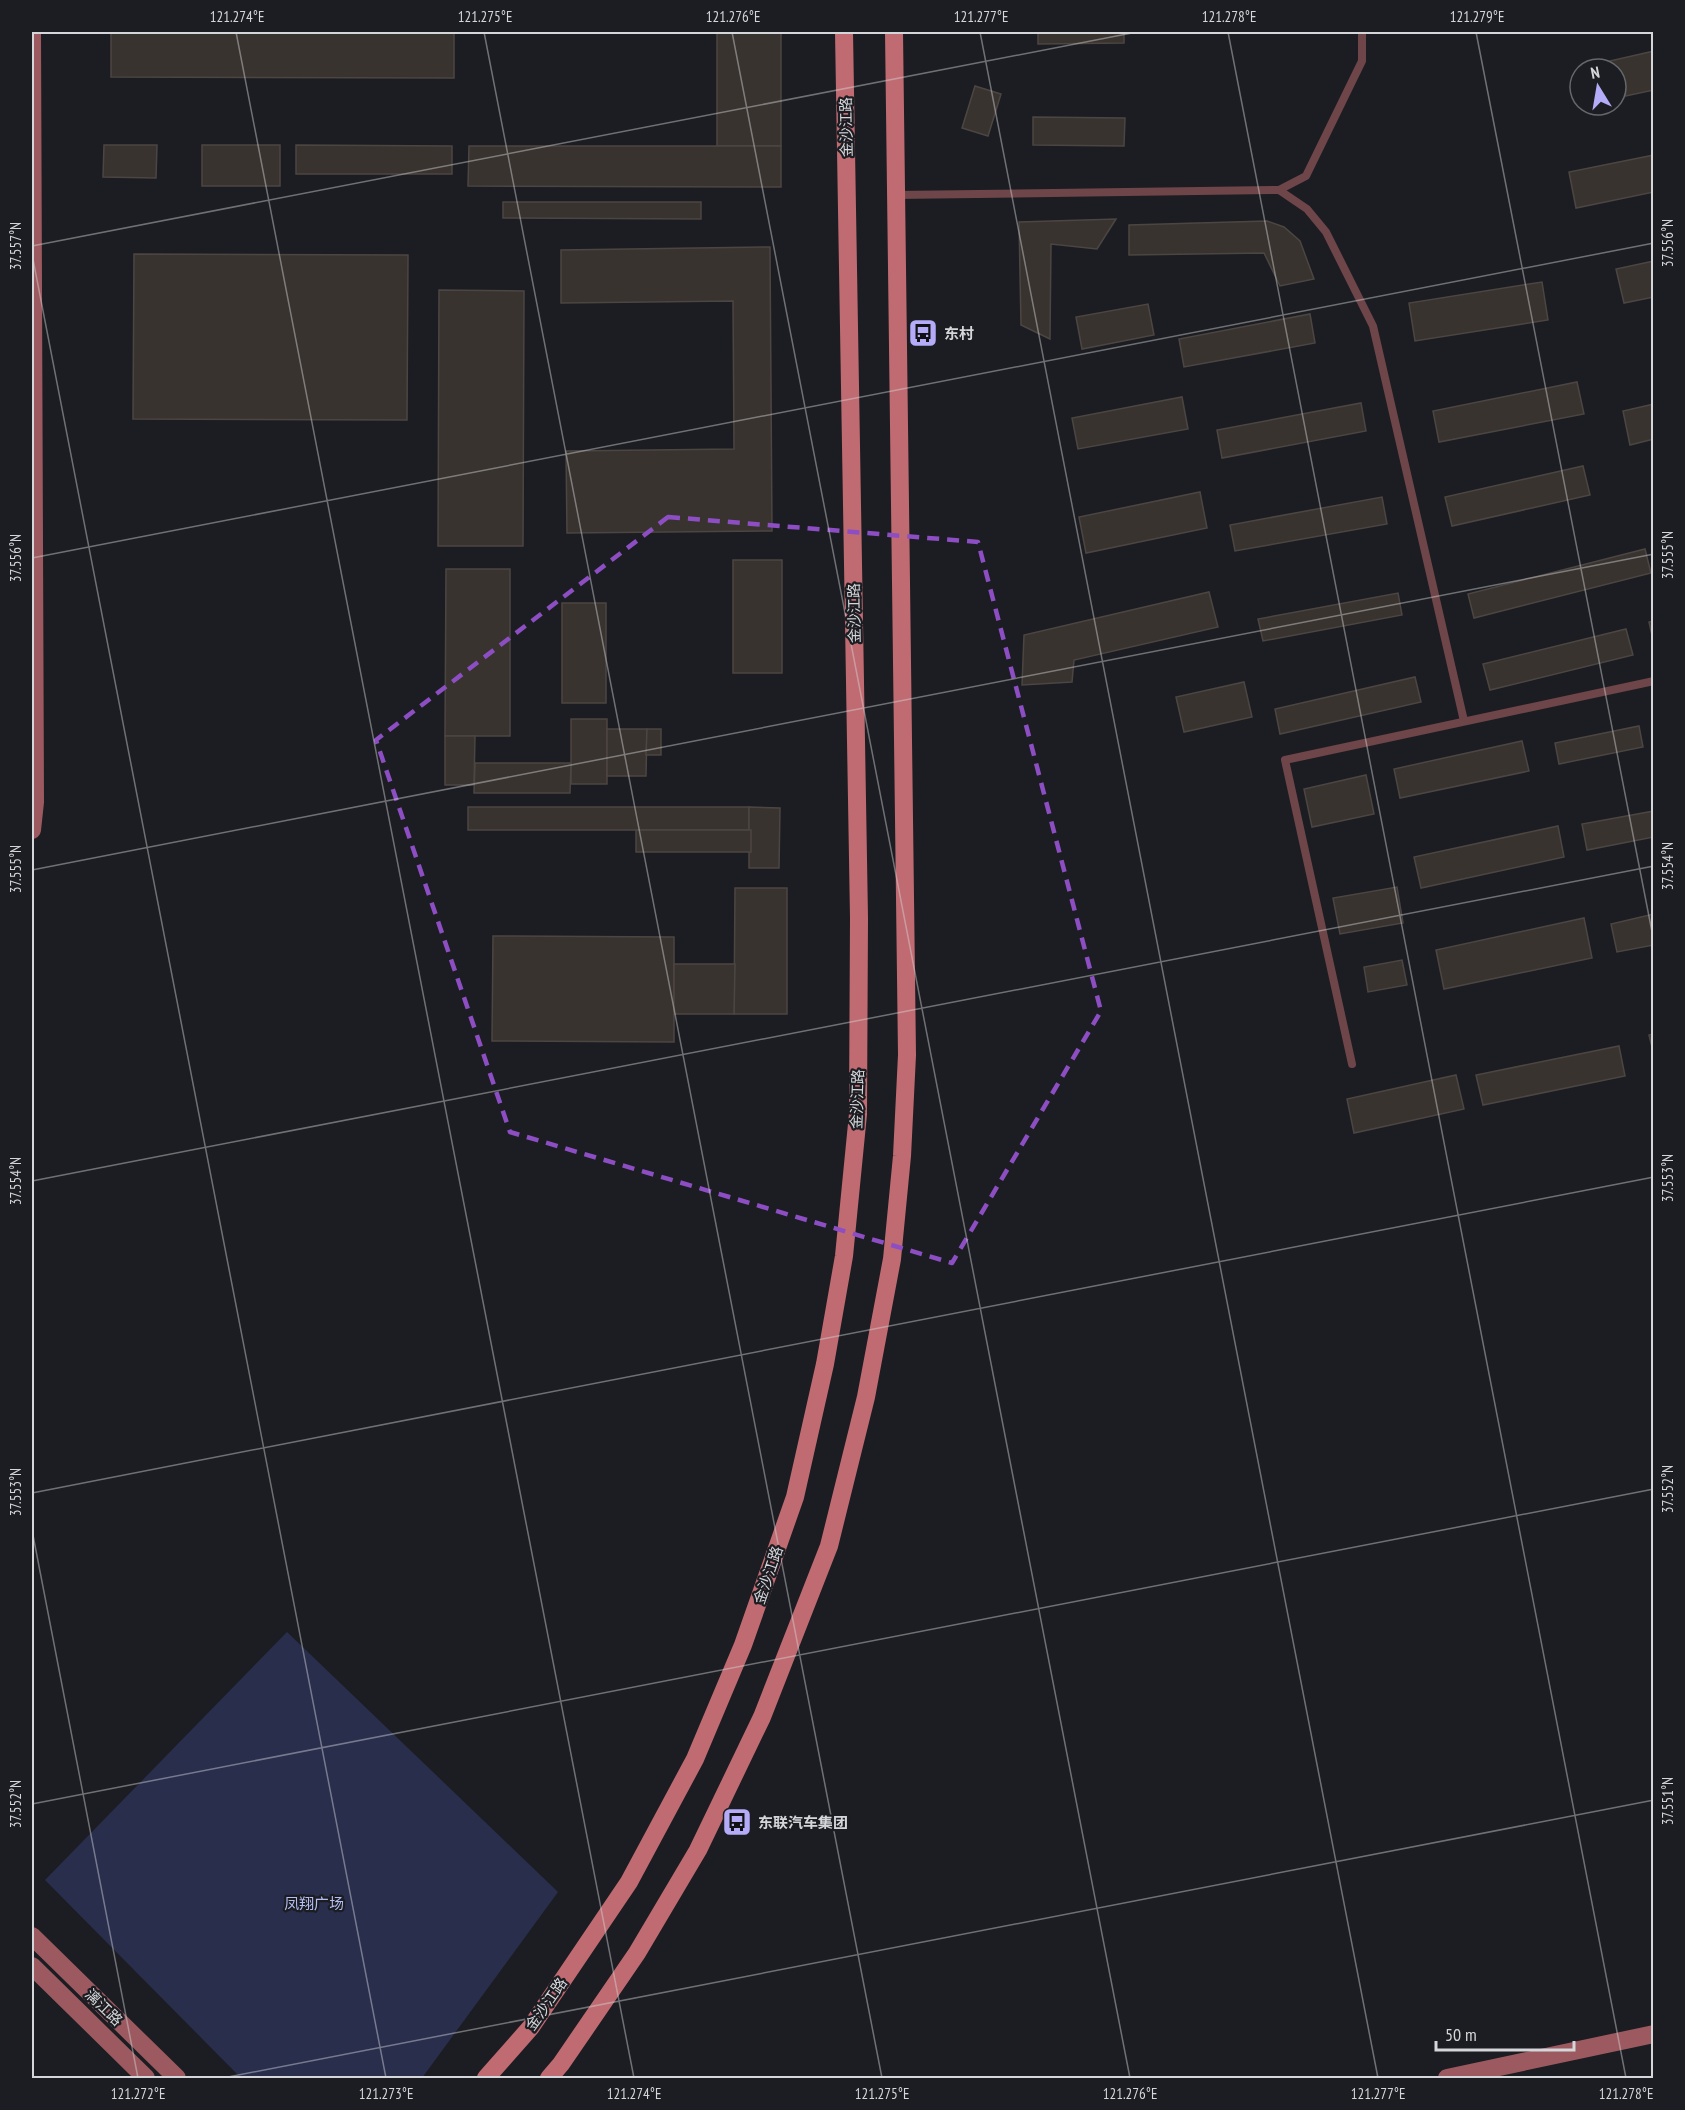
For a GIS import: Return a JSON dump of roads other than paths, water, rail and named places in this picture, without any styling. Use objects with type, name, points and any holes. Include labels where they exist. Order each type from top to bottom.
[{"type":"main road","name":"金沙江路","points":[[486,2079],[531,2027],[629,1882],[695,1759],[743,1645],[795,1497],[831,1332],[844,1256],[858,1103],[859,894],[844,32]]},
{"type":"main road","points":[[549,2079],[637,1953],[693,1859],[762,1717],[829,1546],[866,1397],[887,1282],[902,1156],[907,1055],[894,32]]},
{"type":"street","points":[[32,32],[35,802],[32,830]]},
{"type":"street","name":"漓江路","points":[[32,1936],[177,2079]]},
{"type":"street","name":"漓江路","points":[[32,1966],[146,2079]]},
{"type":"street","points":[[1447,2079],[1653,2034]]},
{"type":"lane","points":[[896,195],[1279,190],[1306,176],[1362,61],[1362,32]]},
{"type":"lane","points":[[1279,190],[1307,209],[1326,232],[1373,326],[1464,721]]},
{"type":"lane","points":[[1352,1064],[1285,760],[1653,681]]},
{"type":"place","name":"东村","points":[[923,333]]},
{"type":"place","name":"东联汽车集团","points":[[737,1822]]},
{"type":"park label","name":"凤翔广场","points":[[314,1903]]}]
